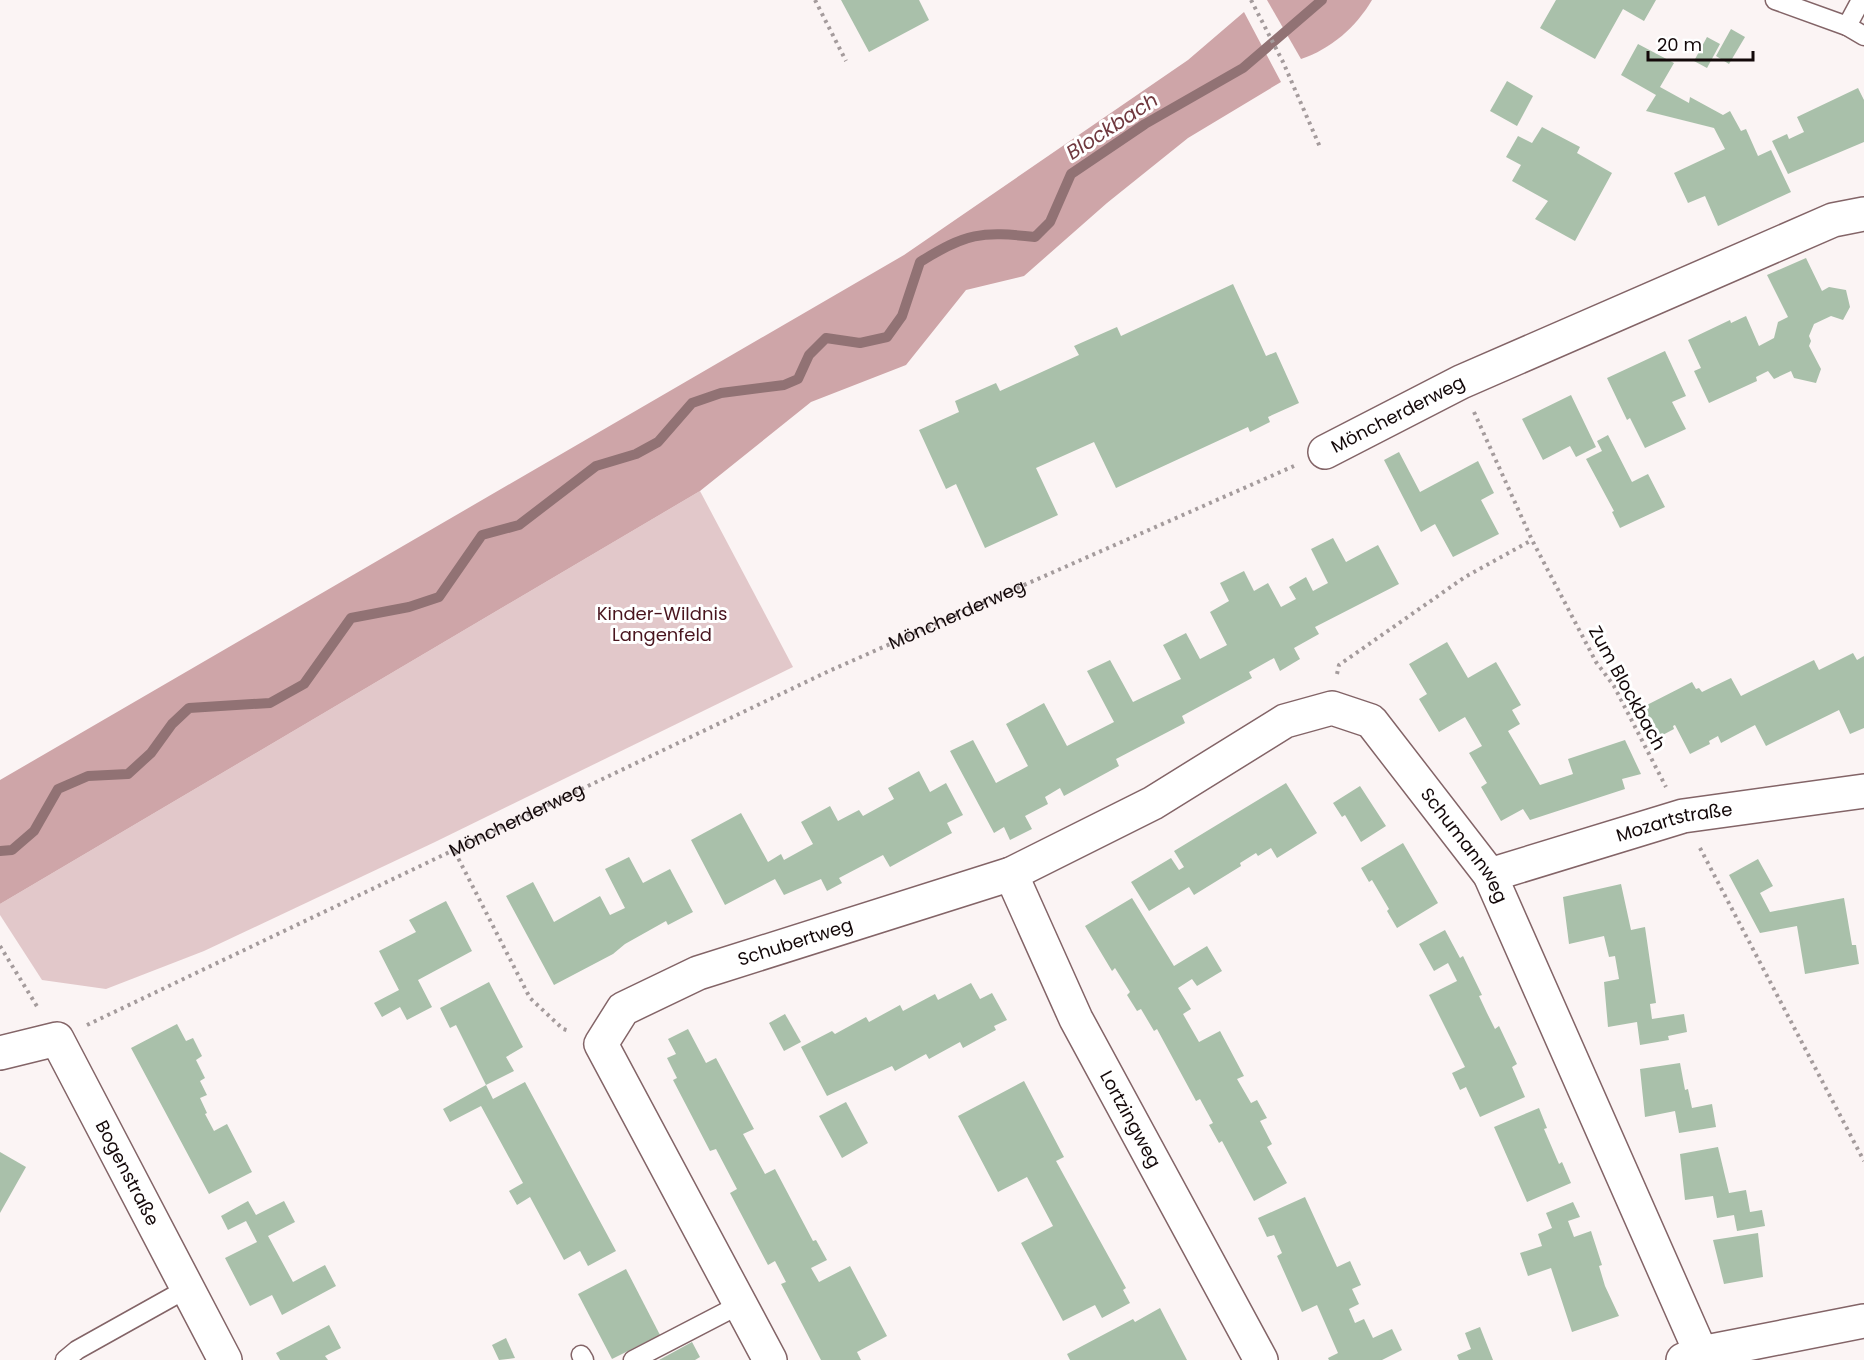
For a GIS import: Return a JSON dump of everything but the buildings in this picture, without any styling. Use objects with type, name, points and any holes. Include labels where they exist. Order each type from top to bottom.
[{"type":"street","name":"Möncherderweg","points":[[1325,452],[1461,382],[1833,220],[1864,214]]},
{"type":"street","points":[[1011,874],[1153,803],[1285,721],[1332,708]]},
{"type":"street","name":"Schumannweg","points":[[1332,708],[1371,721],[1490,874],[1692,1356]]},
{"type":"street","name":"Mozartstraße","points":[[1490,874],[1683,816],[1864,791]]},
{"type":"street","name":"Schubertweg","points":[[601,1044],[622,1009],[698,973],[1011,874]]},
{"type":"street","name":"Lortzingweg","points":[[1011,874],[1076,1019],[1261,1360]]},
{"type":"street","points":[[0,1053],[57,1039]]},
{"type":"street","name":"Bogenstraße","points":[[57,1039],[225,1360]]},
{"type":"street","points":[[601,1044],[770,1360]]},
{"type":"street","points":[[1692,1356],[1864,1321]]},
{"type":"lane","points":[[1775,0],[1847,26],[1864,36]]},
{"type":"lane","points":[[1847,26],[1861,0]]},
{"type":"lane","points":[[65,1360],[76,1350],[188,1288]]},
{"type":"lane","points":[[633,1360],[741,1304]]},
{"type":"path","points":[[815,0],[846,61]]},
{"type":"path","points":[[1251,0],[1283,62],[1320,147]]},
{"type":"path","name":"Zum Blockbach","points":[[1461,382],[1532,540],[1596,662],[1614,686],[1864,1161]]},
{"type":"path","name":"Möncherderweg","points":[[57,1039],[455,852],[829,671],[1325,452]]},
{"type":"path","points":[[1332,708],[1339,665],[1465,577],[1532,540]]},
{"type":"path","points":[[455,852],[530,998],[563,1029],[601,1044]]},
{"type":"path","points":[[0,946],[57,1039]]},
{"type":"green space","name":"Kinder-Wildnis Langenfeld","points":[[700,491],[793,667],[435,842],[204,951],[106,989],[42,980],[0,915],[0,904]]},
{"type":"shaded area","points":[[1267,0],[1372,0],[1342,36],[1312,55],[1301,59]]},
{"type":"shaded area","points":[[1244,12],[1281,82],[1188,138],[1107,203],[1024,276],[966,290],[906,365],[811,402],[700,491],[0,904],[0,780],[904,255],[1188,60]]},
{"type":"waterway","name":"Blockbach","points":[[0,851],[12,850],[34,831],[58,789],[88,776],[128,774],[151,753],[172,724],[189,708],[270,703],[304,684],[351,618],[409,607],[439,597],[482,535],[519,525],[596,466],[636,454],[658,442],[692,403],[721,393],[784,385],[798,379],[809,355],[826,338],[860,343],[887,337],[902,316],[920,262],[950,245],[975,236],[1001,234],[1035,237],[1050,222],[1071,174],[1145,124],[1243,68],[1322,0]]}]
